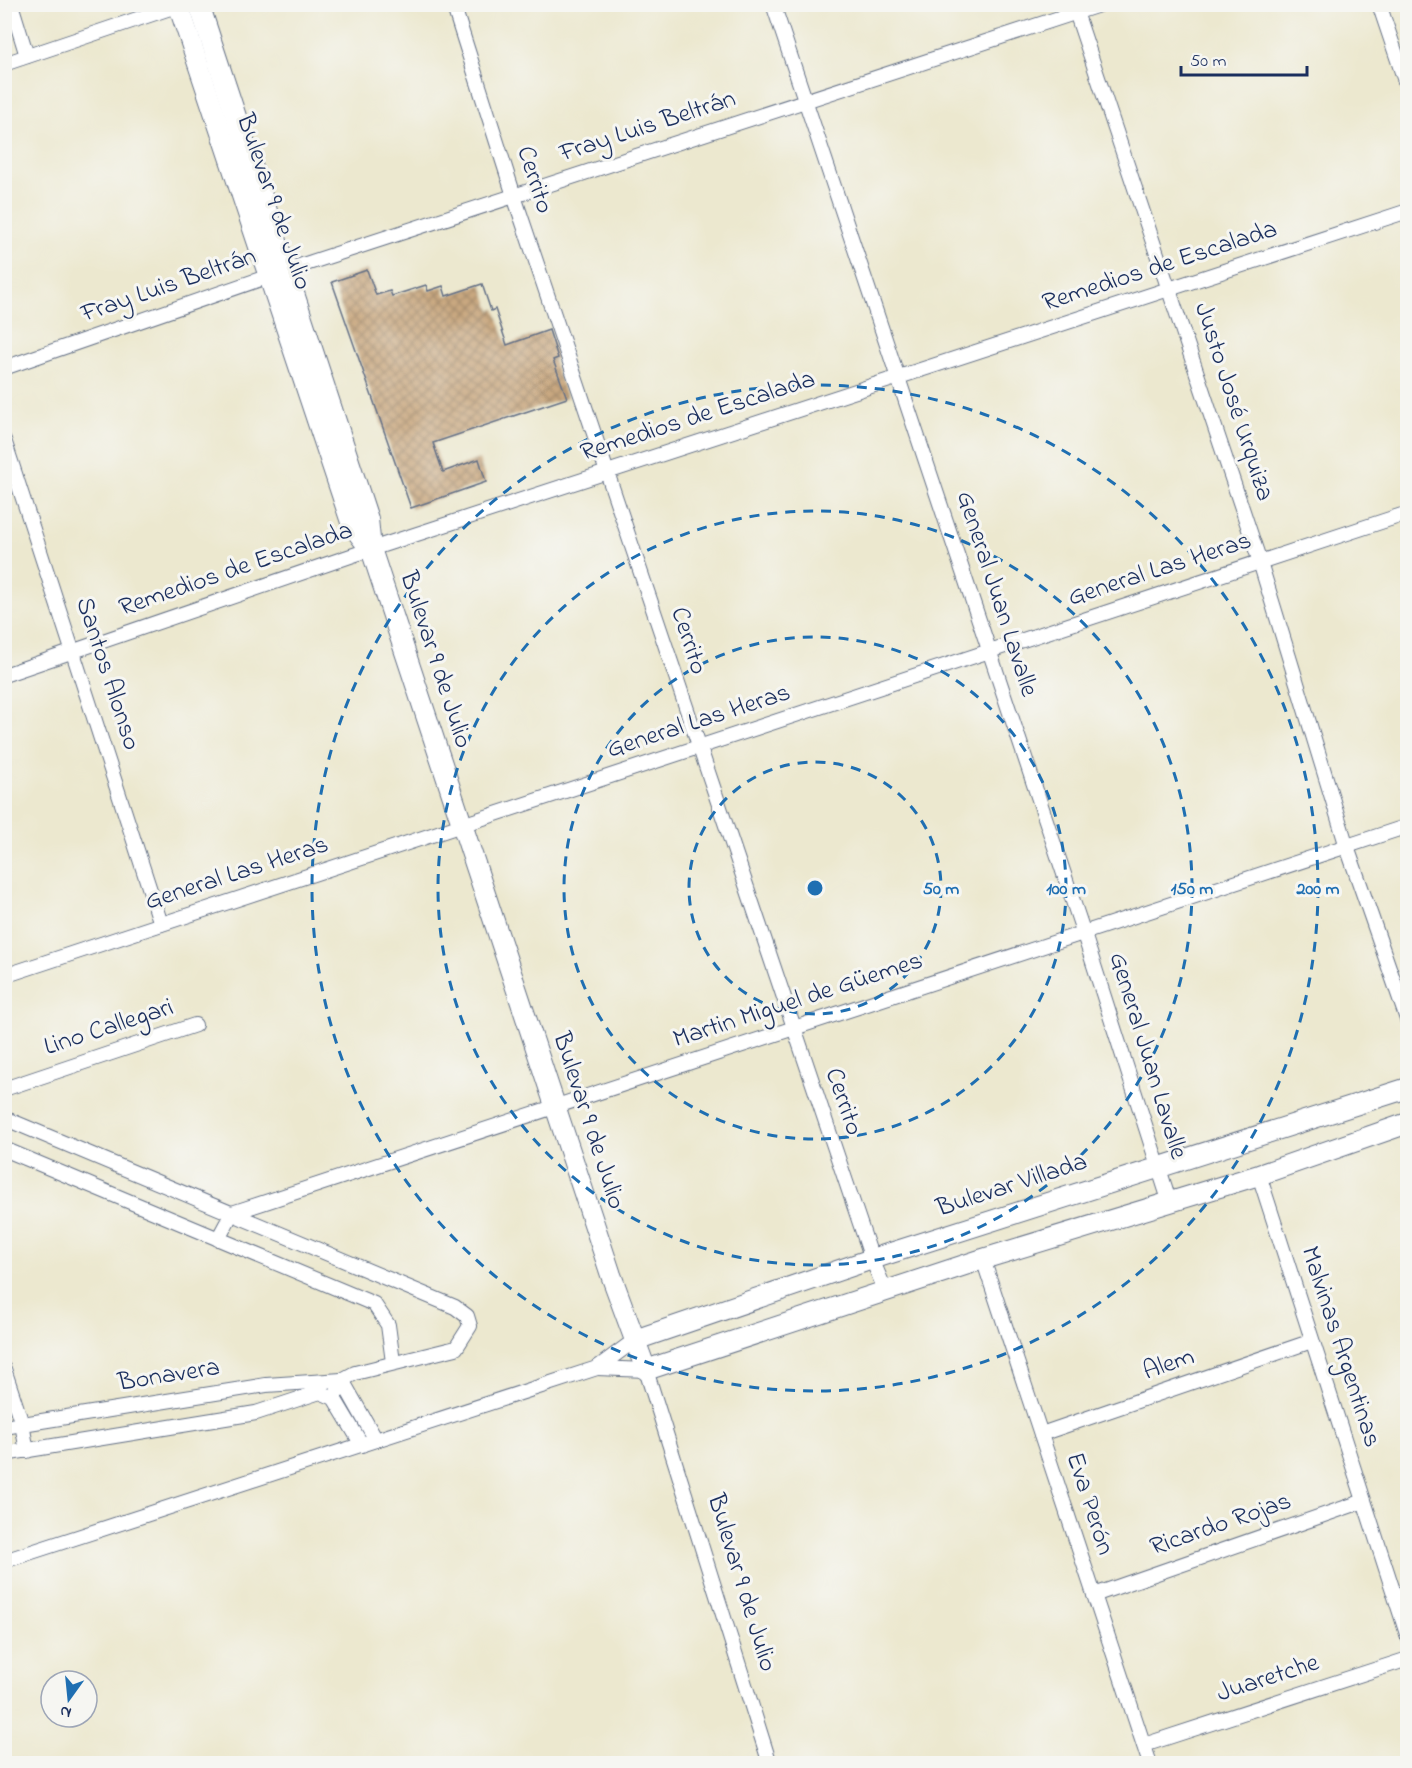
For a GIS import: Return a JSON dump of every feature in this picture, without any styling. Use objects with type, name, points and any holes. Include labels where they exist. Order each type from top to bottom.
[{"type":"main road","name":"Bulevar 9 de Julio","points":[[199,4],[352,525],[370,549],[461,826],[646,1370]]},
{"type":"main road","name":"Bulevar 9 de Julio","points":[[179,5],[278,273]]},
{"type":"main road","name":"Bulevar Villada","points":[[635,1340],[872,1259],[1407,1088]]},
{"type":"main road","points":[[646,1370],[885,1290],[1169,1200],[1259,1175],[1407,1123]]},
{"type":"street","points":[[11,4],[27,56]]},
{"type":"street","name":"Cerrito","points":[[453,4],[514,196],[792,1029],[872,1259],[885,1290]]},
{"type":"street","name":"General Juan Lavalle","points":[[773,4],[1083,931],[1156,1168],[1169,1200]]},
{"type":"street","name":"Fray Luis Beltrán","points":[[4,368],[278,273],[805,101],[1075,9],[1102,4]]},
{"type":"street","points":[[1379,4],[1407,90]]},
{"type":"street","points":[[4,64],[179,5]]},
{"type":"street","name":"Justo José Urquiza","points":[[1075,9],[1260,562],[1347,847],[1407,1022]]},
{"type":"street","name":"Remedios de Escalada","points":[[4,675],[370,549],[1407,211]]},
{"type":"street","name":"Santos Alonso","points":[[4,440],[75,651],[161,924]]},
{"type":"street","name":"General Las Heras","points":[[4,976],[1407,513]]},
{"type":"street","name":"Martin Miguel de Güemes","points":[[232,1213],[1407,826]]},
{"type":"street","name":"Lino Callegari","points":[[4,1089],[195,1025]]},
{"type":"street","name":"Bonavera","points":[[4,1118],[455,1307],[467,1316],[470,1326],[456,1348],[393,1362],[342,1380],[266,1385],[4,1427]]},
{"type":"street","points":[[4,1149],[374,1304],[388,1325],[393,1362]]},
{"type":"street","name":"Malvinas Argentinas","points":[[1259,1175],[1407,1636]]},
{"type":"street","points":[[218,1239],[232,1213]]},
{"type":"street","name":"Eva Perón","points":[[983,1259],[1150,1764]]},
{"type":"street","points":[[4,1561],[597,1368],[635,1340]]},
{"type":"street","name":"Alem","points":[[1041,1434],[1312,1341]]},
{"type":"street","points":[[597,1368],[646,1370]]},
{"type":"street","points":[[4,1369],[22,1424],[27,1451]]},
{"type":"street","name":"Bulevar 9 de Julio","points":[[646,1370],[770,1764]]},
{"type":"street","points":[[342,1380],[376,1440]]},
{"type":"street","points":[[334,1398],[342,1380]]},
{"type":"street","points":[[4,1454],[256,1413],[311,1393],[320,1392],[334,1398],[362,1445]]},
{"type":"street","name":"Ricardo Rojas","points":[[1094,1595],[1364,1501]]},
{"type":"street","name":"Juaretche","points":[[1144,1745],[1407,1659]]},
{"type":"building","points":[[367,270],[376,295],[390,291],[392,296],[426,285],[428,291],[443,286],[446,296],[482,284],[491,311],[495,309],[507,345],[549,330],[558,358],[553,360],[567,398],[433,443],[443,472],[479,459],[486,482],[411,508],[332,282]]}]
